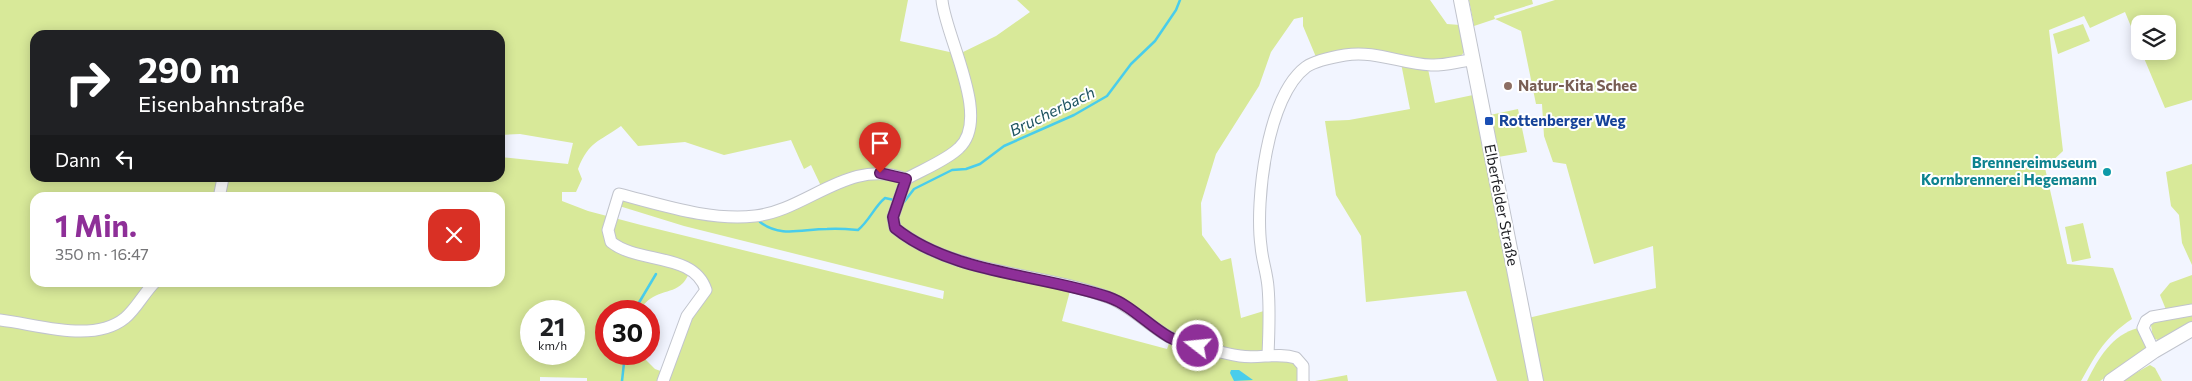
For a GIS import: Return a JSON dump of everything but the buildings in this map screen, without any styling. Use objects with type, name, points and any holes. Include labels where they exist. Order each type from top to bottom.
[{"type":"main road","name":"Elberfelder Straße","points":[[1462,0],[1472,60],[1536,381]]},
{"type":"main road","points":[[2111,381],[2154,351],[2192,329]]},
{"type":"street","points":[[942,0],[968,94],[971,114],[968,132],[959,148],[906,179],[893,217],[895,228],[919,245],[968,262],[1108,298],[1135,312],[1170,338],[1181,342],[1240,356],[1268,355],[1296,358],[1300,361],[1304,377]]},
{"type":"street","points":[[1268,355],[1268,287],[1260,245],[1264,165],[1276,114],[1294,78],[1307,66],[1347,55],[1369,54],[1432,65],[1472,60]]},
{"type":"street","points":[[663,381],[687,316],[706,290],[703,281],[690,270],[625,251],[611,242],[608,230],[620,194],[720,217],[742,217],[765,214],[851,177],[880,173],[906,179]]},
{"type":"street","points":[[0,320],[81,332],[108,328],[127,316],[151,287]]},
{"type":"street","points":[[2154,351],[2143,328],[2146,321],[2152,317],[2192,310]]},
{"type":"green space","points":[[0,0],[908,0],[900,41],[954,53],[966,95],[967,123],[959,143],[908,174],[880,170],[850,174],[821,186],[811,165],[804,169],[791,140],[724,155],[685,142],[638,146],[621,126],[595,143],[586,153],[578,169],[582,179],[576,192],[562,192],[562,201],[588,211],[641,225],[943,299],[944,291],[684,226],[616,205],[623,196],[693,215],[729,220],[747,219],[764,217],[780,212],[851,179],[869,175],[886,175],[903,182],[891,216],[894,230],[917,247],[954,260],[955,255],[908,236],[898,226],[896,217],[909,182],[921,172],[953,153],[965,141],[969,133],[972,104],[959,54],[996,36],[1030,12],[1017,0],[1430,0],[1447,24],[1460,25],[1465,51],[1460,57],[1432,60],[1362,51],[1316,57],[1303,26],[1303,17],[1294,19],[1271,52],[1259,86],[1216,154],[1201,203],[1202,235],[1221,261],[1231,258],[1241,318],[1267,310],[1265,351],[1241,353],[1180,339],[1122,301],[1107,294],[1035,275],[1032,282],[1070,291],[1062,321],[1167,349],[1170,341],[1238,358],[1279,358],[1294,361],[1310,381],[587,381],[587,378],[540,377],[540,381],[0,381]]},
{"type":"green space","points":[[1469,0],[1532,0],[1533,4],[1494,16],[1495,19],[1474,26]]},
{"type":"green space","points":[[1555,0],[2192,0],[2192,100],[2165,108],[2145,60],[2176,60],[2176,15],[2131,15],[2131,26],[2125,12],[2090,28],[2084,16],[2049,30],[2063,151],[2045,168],[2067,264],[2113,268],[2132,319],[2108,339],[2081,381],[1541,381],[1528,318],[1656,288],[1653,246],[1594,264],[1566,164],[1553,162],[1544,136],[1542,104],[1536,104],[1521,31],[1495,19]]},
{"type":"green space","points":[[2083,24],[2090,41],[2058,54],[2053,34]]},
{"type":"green space","points":[[1401,63],[1428,69],[1435,103],[1473,95],[1532,381],[1497,381],[1466,291],[1366,302],[1361,236],[1336,195],[1325,121],[1349,120],[1410,109]]},
{"type":"green space","points":[[1518,109],[1527,152],[1498,157],[1490,115]]},
{"type":"green space","points":[[2192,164],[2192,265],[2182,243],[2179,215],[2171,206],[2166,172]]},
{"type":"green space","points":[[2083,223],[2091,258],[2072,262],[2065,227]]},
{"type":"green space","points":[[2192,275],[2192,307],[2167,312],[2160,295],[2170,283]]},
{"type":"green space","points":[[2192,313],[2192,324],[2160,341],[2153,338],[2151,325],[2157,321]]},
{"type":"green space","points":[[2138,328],[2147,350],[2100,381],[2087,381],[2107,348],[2121,336]]},
{"type":"green space","points":[[2150,365],[2155,368],[2162,381],[2121,381]]},
{"type":"green space","points":[[1347,375],[1348,381],[1315,381]]},
{"type":"water","points":[[1231,370],[1239,370],[1253,380],[1234,381],[1230,373]]},
{"type":"waterway","name":"Brucherbach","points":[[904,202],[914,189],[952,170],[966,169],[980,164],[1004,146],[1074,115],[1107,96],[1131,64],[1155,41],[1176,10],[1180,0]]},
{"type":"waterway","name":"Brucherbach","points":[[760,222],[776,230],[792,232],[818,229],[858,230],[885,198],[894,200]]},
{"type":"waterway","name":"Brucherbach","points":[[641,300],[656,274]]},
{"type":"waterway","name":"Brucherbach","points":[[622,381],[624,365]]},
{"type":"place","name":"Natur-Kita Schee","points":[[1508,86]]},
{"type":"place","name":"Rottenberger Weg","points":[[1489,121]]},
{"type":"place","name":"Brennereimuseum Kornbrennerei Hegemann","points":[[2107,172]]},
{"type":"route","points":[[880,173],[896,175],[906,179],[893,217],[895,228],[919,245],[934,252],[968,262],[1108,298],[1121,303],[1135,312],[1170,338],[1198,346]]}]
